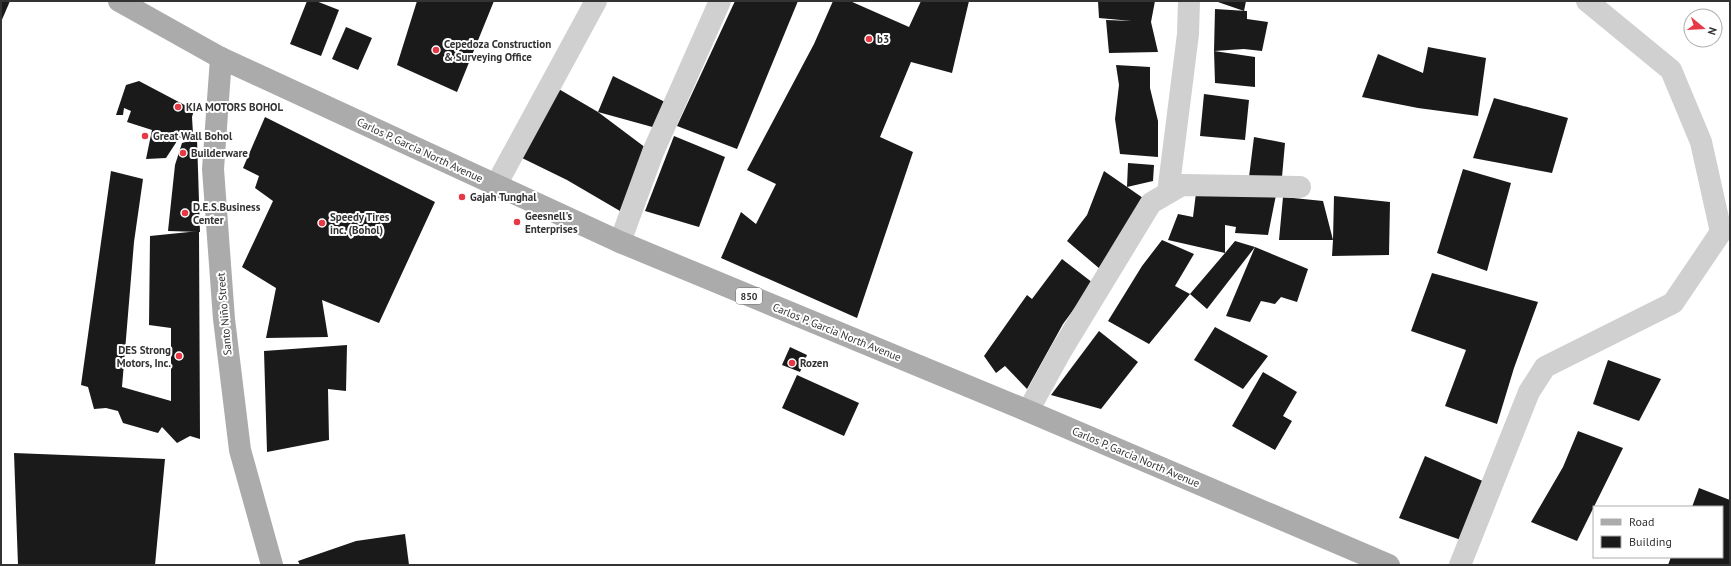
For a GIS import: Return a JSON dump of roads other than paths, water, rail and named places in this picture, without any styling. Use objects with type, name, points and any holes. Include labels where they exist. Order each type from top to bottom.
[{"type":"main road","name":"Carlos P. Garcia North Avenue","points":[[119,1],[220,58],[620,242],[1028,411],[1390,565]]},
{"type":"main road","name":"Santo Niño Street","points":[[220,58],[213,169],[224,319],[240,450],[272,565]]},
{"type":"street","points":[[496,185],[596,1]]},
{"type":"street","points":[[620,242],[653,152],[720,1]]},
{"type":"street","points":[[1168,193],[1188,34],[1189,1]]},
{"type":"street","points":[[1460,565],[1529,392],[1545,367],[1673,303],[1721,232],[1701,142],[1671,70],[1587,1]]},
{"type":"street","points":[[1028,411],[1062,351],[1151,203],[1182,185],[1300,187]]},
{"type":"place","name":"b3","points":[[869,39]]},
{"type":"place","name":"Cepedoza Construction & Surveying Office","points":[[436,50]]},
{"type":"place","name":"KIA MOTORS BOHOL","points":[[178,107]]},
{"type":"place","name":"Great Wall Bohol","points":[[145,136]]},
{"type":"place","name":"Builderware","points":[[183,153]]},
{"type":"place","name":"Gajah Tunghal","points":[[462,197]]},
{"type":"place","name":"D.E.S.Business Center","points":[[185,213]]},
{"type":"place","name":"Geesnell's Enterprises","points":[[517,222]]},
{"type":"place","name":"Speedy Tires inc. (Bohol)","points":[[322,223]]},
{"type":"place","name":"DES Strong Motors, Inc.","points":[[179,356]]},
{"type":"place","name":"Rozen","points":[[792,363]]}]
